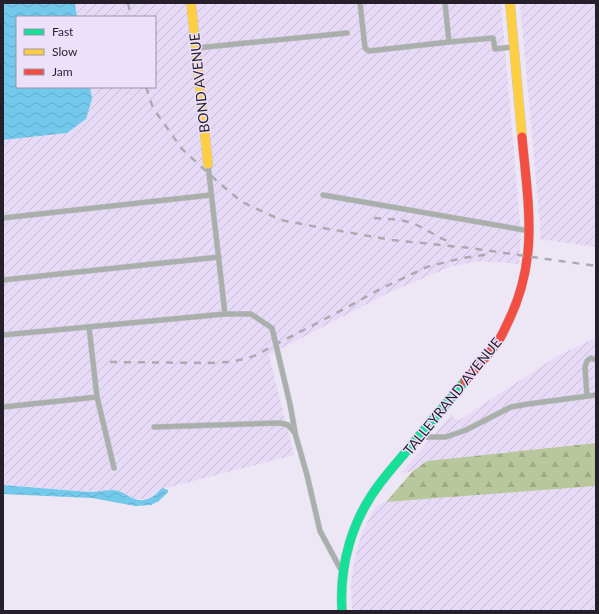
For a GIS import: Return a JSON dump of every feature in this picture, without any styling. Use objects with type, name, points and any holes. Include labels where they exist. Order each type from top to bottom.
[{"type":"street","name":"BOND AVENUE","points":[[191,3],[208,164]]},
{"type":"street","name":"TALLEYRAND AVENUE","points":[[342,611],[340,600],[342,572],[346,552],[352,534],[366,504],[380,483],[497,343],[509,322],[525,280],[530,256],[531,231],[510,3]]},
{"type":"lane","points":[[360,3],[365,48],[367,50],[494,38],[495,49],[514,47]]},
{"type":"lane","points":[[445,3],[449,42]]},
{"type":"lane","points":[[196,48],[347,33]]},
{"type":"lane","points":[[208,164],[225,314]]},
{"type":"lane","points":[[3,218],[212,195]]},
{"type":"lane","points":[[323,195],[531,231]]},
{"type":"lane","points":[[3,280],[219,257]]},
{"type":"lane","points":[[3,335],[225,314],[251,314],[272,328],[290,404],[295,433],[307,475],[320,531],[342,572]]},
{"type":"lane","points":[[89,327],[97,397],[114,468]]},
{"type":"lane","points":[[587,396],[585,366],[587,361],[591,358],[596,360]]},
{"type":"lane","points":[[419,437],[446,437],[466,430],[511,407],[596,395]]},
{"type":"lane","points":[[3,407],[97,397]]},
{"type":"lane","points":[[154,427],[280,423],[288,425],[295,433]]},
{"type":"shaded area","points":[[75,3],[501,3],[521,233],[519,264],[479,261],[453,266],[392,291],[269,355],[294,455],[163,488],[148,499],[132,499],[121,492],[114,490],[97,492],[3,485],[3,140],[67,133],[92,99],[90,88],[156,88],[156,16],[77,16]]},
{"type":"shaded area","points":[[520,3],[596,3],[596,247],[540,239]]},
{"type":"shaded area","points":[[596,338],[596,443],[427,461],[413,471],[400,474],[451,415],[458,421],[557,356]]},
{"type":"shaded area","points":[[596,486],[596,611],[352,611],[351,584],[354,561],[362,532],[376,506],[386,502]]},
{"type":"green space","points":[[596,443],[596,486],[386,502],[413,471],[427,461]]},
{"type":"water","points":[[3,3],[75,3],[77,16],[16,16],[16,88],[90,88],[92,99],[86,119],[67,133],[3,140]]},
{"type":"water","points":[[3,485],[89,492],[114,490],[138,500],[148,499],[163,488],[168,490],[168,492],[159,501],[151,505],[135,506],[92,498],[3,494]]},
{"type":"railway","points":[[128,3],[131,16]]},
{"type":"railway","points":[[146,88],[153,108],[182,149],[242,202],[281,220],[392,240],[470,248],[596,266]]},
{"type":"railway","points":[[374,218],[412,223],[451,242]]},
{"type":"railway","points":[[110,362],[207,363],[230,362],[244,359],[257,355],[380,289],[427,267],[462,258],[490,254]]},
{"type":"traffic: fast","points":[[342,611],[345,560],[355,527],[362,511],[384,478],[465,381]]},
{"type":"traffic: slow","points":[[191,3],[208,164]]},
{"type":"traffic: slow","points":[[510,3],[522,137]]},
{"type":"traffic: jam","points":[[465,381],[489,354],[502,335],[518,297],[525,275],[529,230],[527,185],[522,137]]}]
